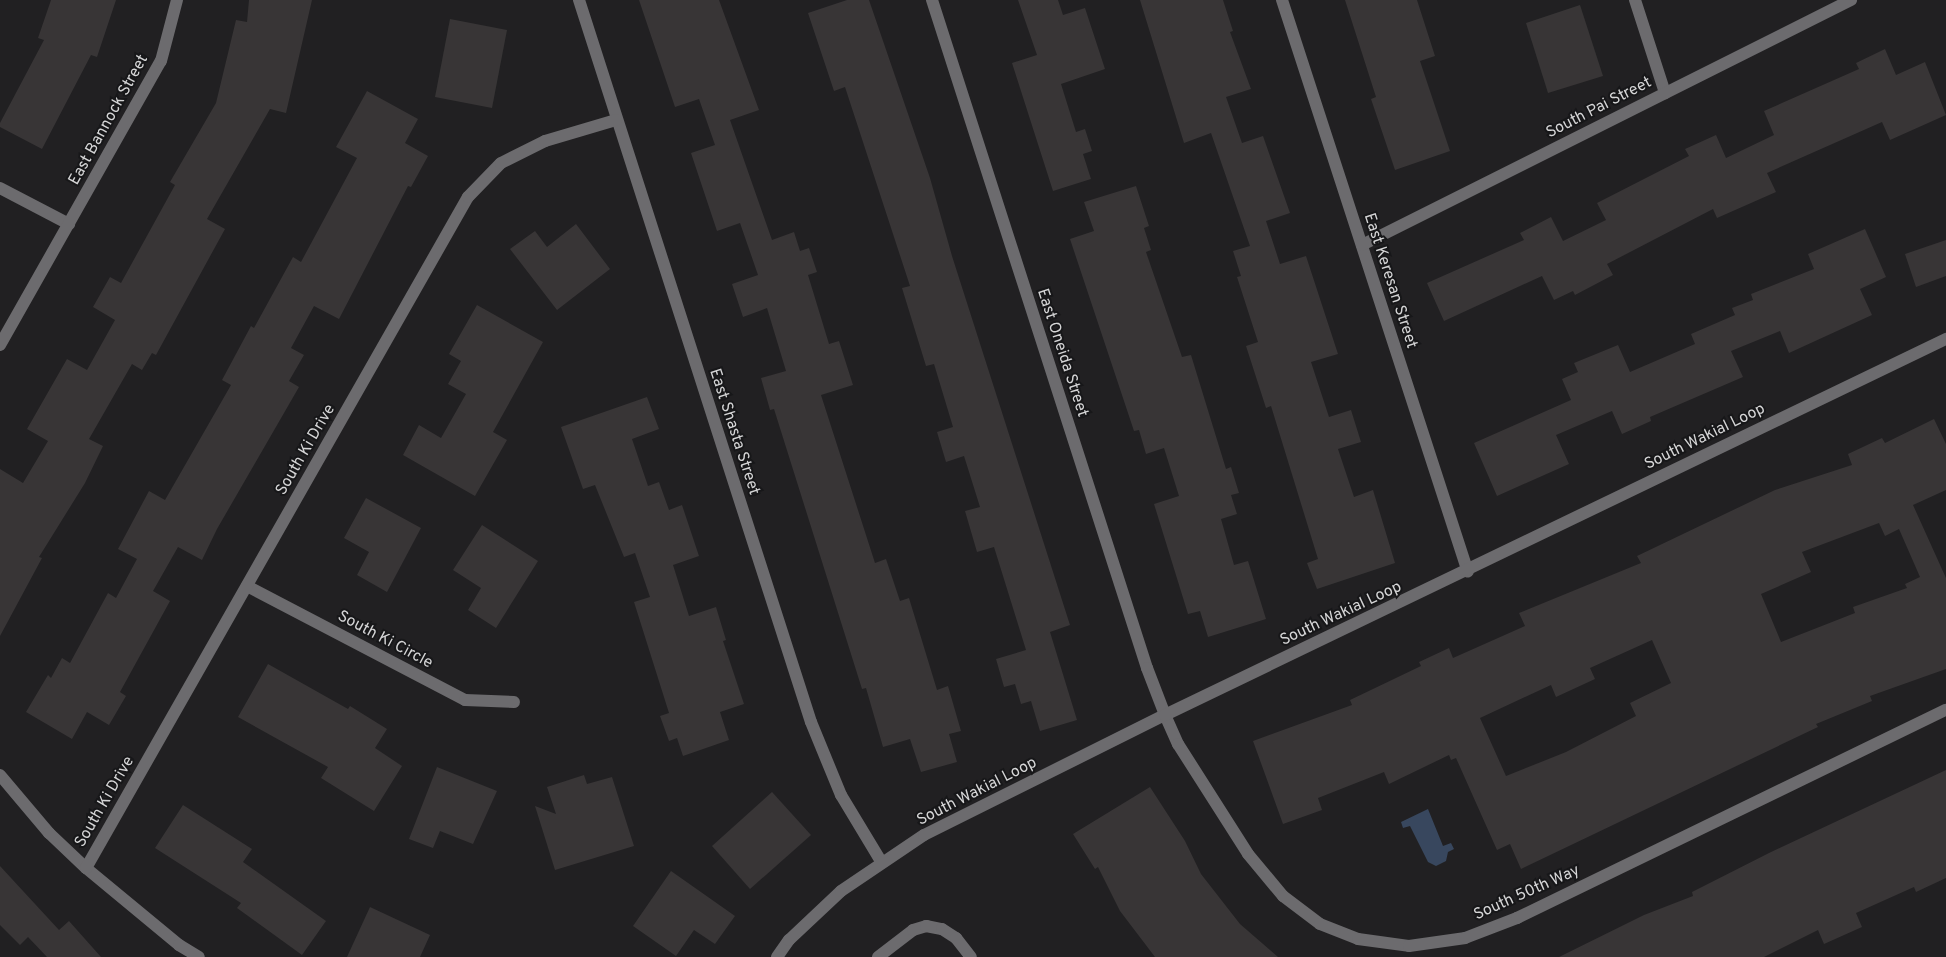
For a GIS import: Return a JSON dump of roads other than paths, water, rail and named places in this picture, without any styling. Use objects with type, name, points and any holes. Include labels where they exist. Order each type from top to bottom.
[{"type":"street","name":"East Bannock Street","points":[[0,345],[161,61],[177,0]]},
{"type":"street","name":"East Shasta Street","points":[[578,0],[810,722],[841,795],[882,863]]},
{"type":"street","name":"East Oneida Street","points":[[932,0],[1146,668],[1165,715]]},
{"type":"street","name":"East Keresan Street","points":[[1282,0],[1468,572]]},
{"type":"street","points":[[1634,0],[1664,93]]},
{"type":"street","name":"South Pai Street","points":[[1362,245],[1851,0]]},
{"type":"street","name":"South Ki Drive","points":[[86,868],[468,197],[501,163],[545,141],[616,120]]},
{"type":"street","points":[[0,188],[69,224]]},
{"type":"street","name":"South Wakial Loop","points":[[777,957],[789,940],[841,891],[924,835],[1165,715],[1468,572],[1946,339]]},
{"type":"street","name":"South Ki Circle","points":[[247,586],[465,700],[514,702]]},
{"type":"street","name":"South 50th Way","points":[[1165,715],[1178,744],[1248,854],[1283,896],[1320,924],[1358,939],[1409,946],[1465,938],[1517,918],[1946,710]]},
{"type":"street","points":[[0,775],[49,833],[86,868],[179,945],[198,957]]},
{"type":"street","points":[[878,957],[913,930],[926,926],[949,934],[971,957]]},
{"type":"water","points":[[1428,809],[1443,846],[1451,843],[1454,849],[1448,852],[1446,861],[1436,866],[1428,862],[1410,826],[1403,828],[1401,822]]}]
